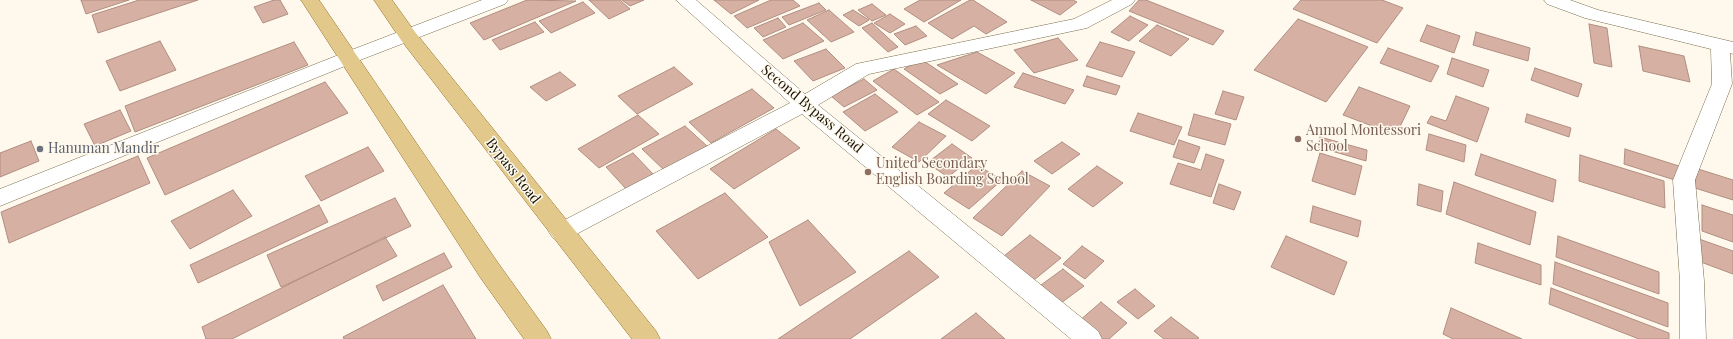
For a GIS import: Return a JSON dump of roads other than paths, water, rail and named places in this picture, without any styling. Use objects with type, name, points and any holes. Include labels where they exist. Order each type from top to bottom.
[{"type":"main road","points":[[310,0],[489,270],[538,339]]},
{"type":"main road","name":"Bypass Road","points":[[382,0],[408,36],[647,339]]},
{"type":"street","points":[[0,198],[348,58],[499,0]]},
{"type":"street","name":"Second Bypass Road","points":[[685,0],[804,104],[1089,339]]},
{"type":"street","points":[[562,232],[804,104],[863,69],[1080,24],[1126,0]]},
{"type":"street","points":[[1553,0],[1592,14],[1726,46],[1722,84],[1684,180],[1692,281],[1692,339]]},
{"type":"place","name":"Anmol Montessori School","points":[[1298,139]]},
{"type":"place","name":"Hanuman Mandir","points":[[40,149]]},
{"type":"place","name":"United Secondary English Boarding School","points":[[868,172]]}]
